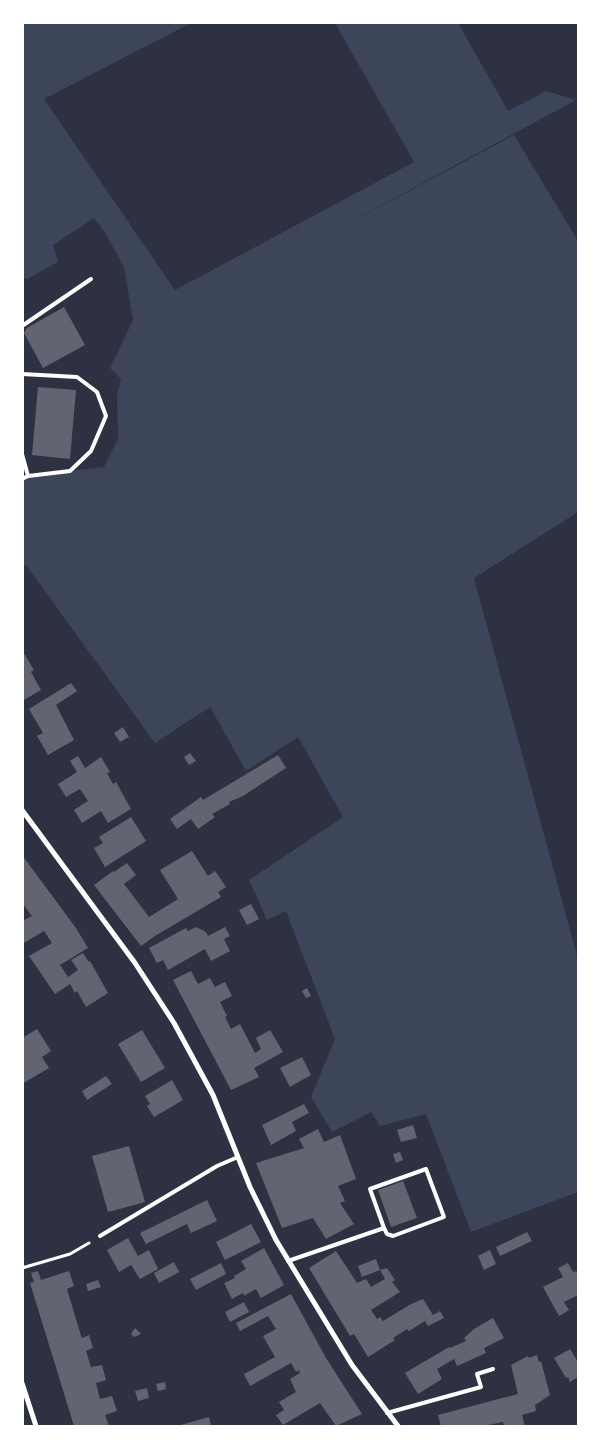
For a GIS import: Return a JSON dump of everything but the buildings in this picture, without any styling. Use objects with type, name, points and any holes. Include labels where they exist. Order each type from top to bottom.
[{"type":"street","points":[[22,810],[135,963],[174,1023],[213,1095],[257,1202],[288,1262],[352,1365],[398,1426]]},
{"type":"street","points":[[22,1383],[36,1426]]},
{"type":"lane","points":[[22,326],[91,280]]},
{"type":"lane","points":[[22,374],[77,377],[97,392],[106,416],[91,452],[70,471],[28,476],[22,479]]},
{"type":"lane","points":[[22,454],[28,476]]},
{"type":"lane","points":[[100,1236],[217,1166],[238,1157]]},
{"type":"lane","points":[[426,1169],[444,1217],[392,1236],[386,1234],[384,1228],[370,1189],[426,1169]]},
{"type":"lane","points":[[288,1262],[384,1228]]},
{"type":"lane","points":[[387,1413],[481,1387],[477,1374],[493,1369]]},
{"type":"path","points":[[22,1268],[70,1254],[100,1236]]},
{"type":"shaded area","points":[[23,23],[191,23],[44,99],[175,290],[414,162],[335,23],[458,23],[508,111],[546,91],[576,100],[330,233],[514,135],[578,241],[578,512],[474,578],[578,959],[578,1192],[471,1232],[426,1114],[380,1126],[371,1112],[332,1132],[311,1097],[335,1039],[286,911],[267,920],[249,880],[343,817],[298,737],[246,771],[210,707],[155,743],[26,565],[23,567],[23,476],[104,467],[118,439],[117,395],[121,379],[110,368],[133,320],[124,267],[104,231],[94,218],[53,245],[58,262],[27,279],[23,277]]}]
